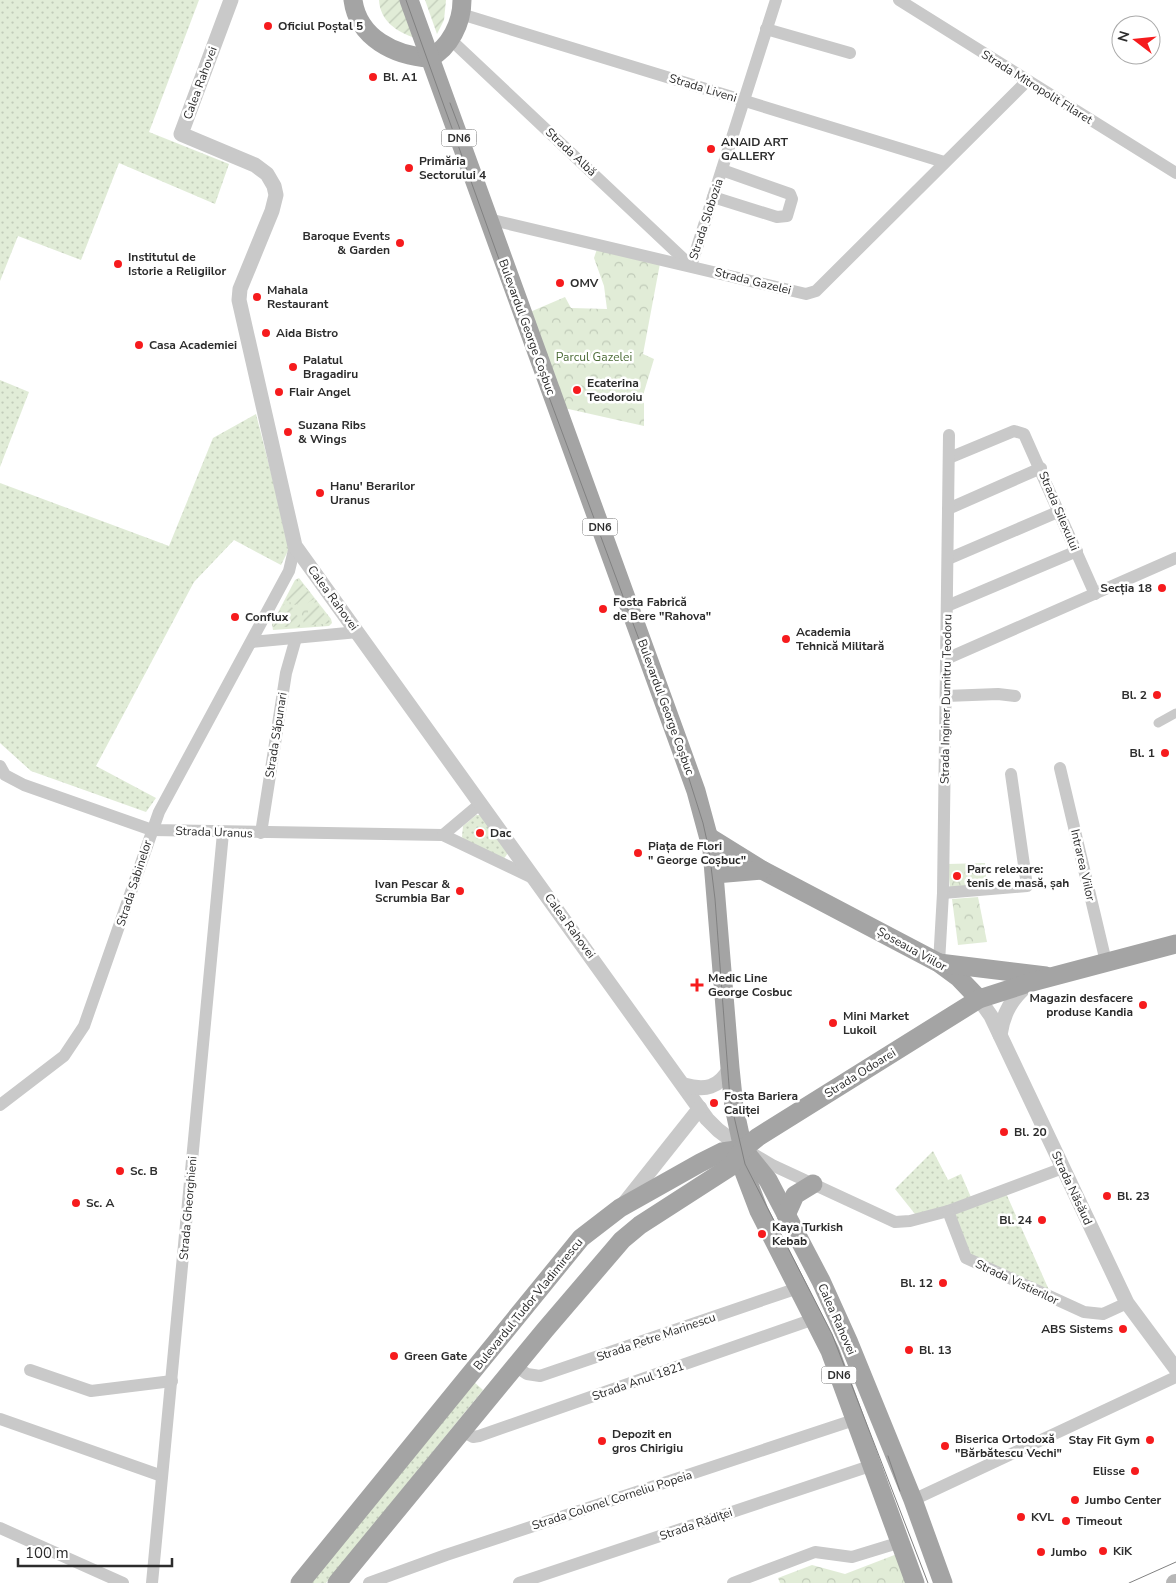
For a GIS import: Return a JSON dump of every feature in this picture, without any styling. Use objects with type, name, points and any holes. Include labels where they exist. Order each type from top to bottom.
[{"type":"main road","points":[[353,0],[363,25],[375,39],[393,50],[430,58],[438,53],[450,39],[462,7]]},
{"type":"main road","name":"DN6","points":[[409,0],[430,58]]},
{"type":"main road","name":"Bulevardul George Coșbuc","points":[[430,58],[682,752],[709,837],[714,874],[730,1068],[743,1149]]},
{"type":"main road","name":"Șoseaua Viilor","points":[[709,837],[762,870],[939,963],[958,977],[979,999]]},
{"type":"main road","points":[[714,874],[762,870]]},
{"type":"main road","points":[[979,999],[1032,982],[1176,944]]},
{"type":"main road","points":[[939,963],[1052,977]]},
{"type":"main road","name":"Strada Odoarei","points":[[743,1149],[765,1133],[979,999]]},
{"type":"main road","points":[[342,1579],[496,1389],[622,1240],[640,1225],[730,1167],[743,1149]]},
{"type":"main road","name":"Bulevardul Tudor Vladimirescu","points":[[300,1583],[581,1238],[620,1208],[722,1152],[743,1149]]},
{"type":"main road","name":"Calea Rahovei","points":[[743,1149],[768,1180],[838,1317],[912,1500],[943,1583]]},
{"type":"main road","name":"Calea Rahovei","points":[[743,1149],[743,1168],[751,1192],[830,1351],[915,1583]]},
{"type":"main road","points":[[786,1215],[795,1195],[813,1184]]},
{"type":"main road","points":[[474,1371],[496,1389]]},
{"type":"street","name":"Calea Rahovei","points":[[231,0],[181,134],[255,165],[267,174],[274,186],[275,203],[240,289],[239,300],[295,546],[700,1108],[718,1130],[743,1149]]},
{"type":"street","name":"Strada Slobozia","points":[[692,266],[776,0]]},
{"type":"street","name":"Strada Mitropolit Filaret","points":[[899,0],[1176,173]]},
{"type":"street","name":"Strada Liveni","points":[[462,7],[744,101],[944,162]]},
{"type":"street","points":[[766,29],[850,53]]},
{"type":"street","name":"Strada Albă","points":[[450,39],[692,266]]},
{"type":"street","name":"Strada Gazelei","points":[[488,219],[806,294],[816,291],[1027,81]]},
{"type":"street","points":[[714,197],[777,217],[787,216],[792,199],[790,194],[722,170]]},
{"type":"street","name":"Strada Silexului","points":[[949,458],[1014,431],[1019,431],[1027,437],[1095,594]]},
{"type":"street","name":"Strada Inginer Dumitru Teodoru","points":[[939,963],[943,893],[949,435]]},
{"type":"street","points":[[948,509],[1041,468]]},
{"type":"street","points":[[948,559],[1060,511]]},
{"type":"street","name":"Strada Sabinelor","points":[[0,1105],[64,1056],[84,1026],[152,830],[176,777],[252,642],[289,570],[295,546]]},
{"type":"street","points":[[947,606],[1077,551]]},
{"type":"street","points":[[946,659],[1176,558]]},
{"type":"street","points":[[252,642],[358,632]]},
{"type":"street","name":"Strada Săpunari","points":[[261,834],[286,672],[296,638]]},
{"type":"street","points":[[946,696],[998,694],[1015,696]]},
{"type":"street","points":[[1158,723],[1176,713]]},
{"type":"street","name":"Intrarea Viilor","points":[[1060,768],[1106,962]]},
{"type":"street","points":[[943,893],[1027,886],[1011,774]]},
{"type":"street","name":"Strada Uranus","points":[[2,775],[24,785],[152,830],[261,834],[442,835],[535,879]]},
{"type":"street","points":[[442,835],[481,803]]},
{"type":"street","name":"Strada Gheorghieni","points":[[152,1583],[223,833]]},
{"type":"street","points":[[1000,1035],[1007,1009],[1015,997],[1032,982]]},
{"type":"street","name":"Strada Năsăud","points":[[979,999],[991,1016],[1127,1303],[1176,1370]]},
{"type":"street","points":[[684,1085],[697,1088],[711,1087],[720,1082],[730,1068]]},
{"type":"street","points":[[620,1208],[700,1108]]},
{"type":"street","points":[[743,1149],[895,1222],[910,1221],[948,1210],[1062,1168]]},
{"type":"street","name":"Strada Vistierilor","points":[[948,1210],[966,1258],[1084,1312],[1104,1314],[1127,1303]]},
{"type":"street","name":"Strada Petre Marinescu","points":[[515,1366],[527,1374],[540,1376],[798,1288]]},
{"type":"street","name":"Strada Anul 1821","points":[[462,1431],[473,1437],[479,1436],[814,1319]]},
{"type":"street","points":[[30,1370],[91,1391],[172,1381]]},
{"type":"street","points":[[912,1500],[1176,1377]]},
{"type":"street","name":"Strada Colonel Corneliu Popeia","points":[[369,1583],[446,1554],[856,1419]]},
{"type":"street","points":[[0,1420],[162,1476]]},
{"type":"street","name":"Strada Rădiței","points":[[519,1583],[873,1465]]},
{"type":"street","points":[[0,1528],[123,1583]]},
{"type":"street","points":[[733,1583],[814,1552],[852,1557],[901,1542]]},
{"type":"green space","points":[[0,0],[199,0],[149,132],[229,164],[215,204],[119,163],[81,260],[18,236],[0,281]]},
{"type":"green space","points":[[379,0],[401,0],[415,38],[396,29],[386,20]]},
{"type":"green space","points":[[425,0],[446,0],[444,20],[437,34]]},
{"type":"green space","name":"Parcul Gazelei","points":[[599,243],[661,258],[643,354],[654,359],[644,392],[644,426],[564,408],[530,312],[565,297],[571,308],[607,309],[604,286],[594,258]]},
{"type":"green space","points":[[0,380],[29,392],[0,467]]},
{"type":"green space","points":[[256,414],[290,547],[281,565],[234,540],[194,582],[96,766],[156,798],[146,812],[31,771],[0,743],[0,483],[169,546],[213,438]]},
{"type":"green space","points":[[299,578],[331,619],[332,623],[329,626],[273,630],[272,624],[295,580]]},
{"type":"green space","points":[[299,579],[314,599],[306,604],[301,602],[295,605],[286,600]]},
{"type":"green space","points":[[316,602],[331,623],[304,626],[303,617],[308,613],[308,608]]},
{"type":"green space","points":[[284,604],[293,608],[295,614],[299,617],[300,627],[273,627]]},
{"type":"green space","points":[[476,815],[481,815],[510,850],[503,860],[466,842],[462,837],[463,826]]},
{"type":"green space","points":[[985,863],[987,887],[950,889],[948,864]]},
{"type":"green space","points":[[978,897],[987,942],[958,945],[952,899]]},
{"type":"green space","points":[[933,1151],[948,1180],[961,1174],[973,1202],[1005,1191],[1053,1299],[966,1258],[948,1211],[919,1219],[895,1189]]},
{"type":"green space","points":[[474,1382],[483,1390],[326,1583],[309,1583]]},
{"type":"green space","points":[[897,1554],[909,1583],[780,1583],[778,1578],[812,1565],[845,1574]]},
{"type":"tram line","points":[[406,0],[529,343],[680,750],[703,823],[709,850],[715,899],[730,1099],[745,1164],[832,1334],[928,1583]]},
{"type":"tram line","points":[[450,103],[464,140]]},
{"type":"tram line","points":[[888,1456],[900,1491]]},
{"type":"tram line","points":[[1129,1583],[1176,1562]]},
{"type":"place","name":"Oficiul Poștal 5","points":[[268,26]]},
{"type":"place","name":"Bl. A1","points":[[373,77]]},
{"type":"place","name":"ANAID ART GALLERY","points":[[711,149]]},
{"type":"place","name":"Primăria Sectorului 4","points":[[409,168]]},
{"type":"place","name":"Baroque Events & Garden","points":[[400,243]]},
{"type":"place","name":"Institutul de Istorie a Religiilor","points":[[118,264]]},
{"type":"place","name":"OMV","points":[[560,283]]},
{"type":"place","name":"Mahala Restaurant","points":[[257,297]]},
{"type":"place","name":"Aida Bistro","points":[[266,333]]},
{"type":"place","name":"Casa Academiei","points":[[139,345]]},
{"type":"place","name":"Palatul Bragadiru","points":[[293,367]]},
{"type":"place","name":"Ecaterina Teodoroiu","points":[[577,390]]},
{"type":"place","name":"Flair Angel","points":[[279,392]]},
{"type":"place","name":"Suzana Ribs & Wings","points":[[288,432]]},
{"type":"place","name":"Hanu' Berarilor Uranus","points":[[320,493]]},
{"type":"place","name":"Secția 18","points":[[1162,588]]},
{"type":"place","name":"Fosta Fabrică de Bere \"Rahova\"","points":[[603,609]]},
{"type":"place","name":"Conflux","points":[[235,617]]},
{"type":"place","name":"Academia Tehnică Militară","points":[[786,639]]},
{"type":"place","name":"Bl. 2","points":[[1157,695]]},
{"type":"place","name":"Bl. 1","points":[[1165,753]]},
{"type":"place","name":"Dac","points":[[480,833]]},
{"type":"place","name":"Piața de Flori \" George Coșbuc\"","points":[[638,853]]},
{"type":"place","name":"Parc relexare: tenis de masă, șah","points":[[957,876]]},
{"type":"place","name":"Ivan Pescar & Scrumbia Bar","points":[[460,891]]},
{"type":"place","name":"Medic Line George Cosbuc","points":[[697,985]]},
{"type":"place","name":"Magazin desfacere produse Kandia","points":[[1143,1005]]},
{"type":"place","name":"Mini Market Lukoil","points":[[833,1023]]},
{"type":"place","name":"Fosta Bariera Caliței","points":[[714,1103]]},
{"type":"place","name":"Bl. 20","points":[[1004,1132]]},
{"type":"place","name":"Sc. B","points":[[120,1171]]},
{"type":"place","name":"Bl. 23","points":[[1107,1196]]},
{"type":"place","name":"Sc. A","points":[[76,1203]]},
{"type":"place","name":"Bl. 24","points":[[1042,1220]]},
{"type":"place","name":"Kaya Turkish Kebab","points":[[762,1234]]},
{"type":"place","name":"Bl. 12","points":[[943,1283]]},
{"type":"place","name":"ABS Sistems","points":[[1123,1329]]},
{"type":"place","name":"Bl. 13","points":[[909,1350]]},
{"type":"place","name":"Green Gate","points":[[394,1356]]},
{"type":"place","name":"Stay Fit Gym","points":[[1150,1440]]},
{"type":"place","name":"Depozit en gros Chirigiu","points":[[602,1441]]},
{"type":"place","name":"Biserica Ortodoxă \"Bărbătescu Vechi\"","points":[[945,1446]]},
{"type":"place","name":"Elisse","points":[[1135,1471]]},
{"type":"place","name":"Jumbo Center","points":[[1075,1500]]},
{"type":"place","name":"KVL","points":[[1021,1517]]},
{"type":"place","name":"Timeout","points":[[1066,1521]]},
{"type":"place","name":"KiK","points":[[1103,1551]]},
{"type":"place","name":"Jumbo","points":[[1041,1552]]}]
